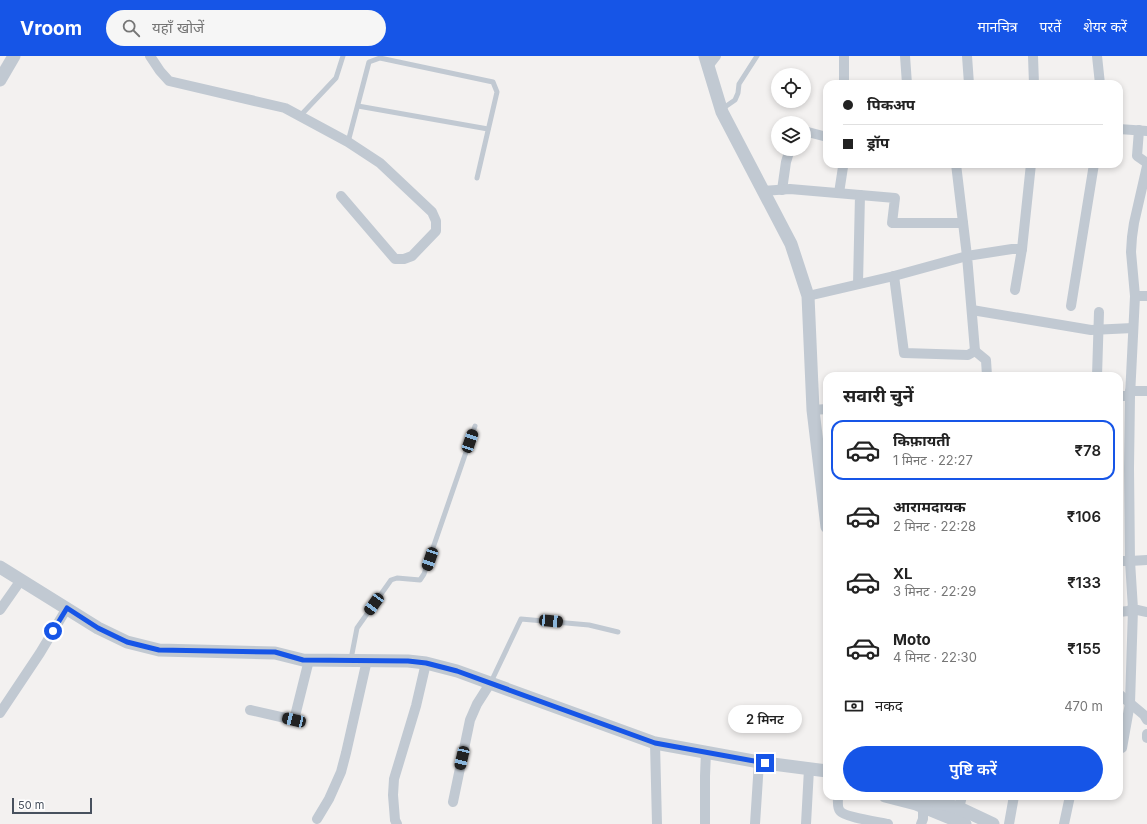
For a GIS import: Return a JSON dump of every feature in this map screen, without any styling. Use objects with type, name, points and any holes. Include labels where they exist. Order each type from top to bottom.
[{"type":"street","points":[[0,80],[14,56]]},
{"type":"street","points":[[150,56],[160,71],[170,81],[285,108],[348,142],[380,163],[432,212],[436,221],[436,231],[412,256],[404,259],[395,259],[341,196]]},
{"type":"street","points":[[844,56],[844,80]]},
{"type":"street","points":[[905,56],[907,80]]},
{"type":"street","points":[[967,56],[969,80]]},
{"type":"street","points":[[1033,56],[1034,80]]},
{"type":"street","points":[[1097,56],[1100,80]]},
{"type":"street","points":[[710,59],[722,110],[791,244],[808,296],[813,410],[823,472]]},
{"type":"street","points":[[1123,129],[1143,130],[1137,156],[1147,163]]},
{"type":"street","points":[[811,133],[823,136]]},
{"type":"street","points":[[782,190],[788,156]]},
{"type":"street","points":[[1123,742],[1130,703],[1133,609],[1124,468],[1130,393],[1135,296],[1131,252],[1134,223],[1142,204],[1147,166]]},
{"type":"street","points":[[839,193],[843,168]]},
{"type":"street","points":[[956,168],[967,256],[975,351],[986,360],[987,372]]},
{"type":"street","points":[[1015,290],[1022,249],[1031,168]]},
{"type":"street","points":[[1071,306],[1093,168]]},
{"type":"street","points":[[763,191],[782,190],[839,193],[895,198],[892,222],[963,224]]},
{"type":"street","points":[[858,284],[860,195]]},
{"type":"street","points":[[808,296],[894,276],[967,256],[1012,249],[1022,249]]},
{"type":"street","points":[[894,276],[904,353],[968,355],[975,351]]},
{"type":"street","points":[[1135,296],[1147,296]]},
{"type":"street","points":[[972,310],[1091,330],[1133,328]]},
{"type":"street","points":[[1097,372],[1099,312]]},
{"type":"street","points":[[1123,395],[1147,391]]},
{"type":"street","points":[[813,410],[823,409]]},
{"type":"street","points":[[1123,561],[1147,560]]},
{"type":"street","points":[[0,567],[98,628],[127,642],[159,650],[275,652],[303,660],[367,660],[426,663],[491,682],[655,743],[759,762],[823,770]]},
{"type":"street","points":[[0,610],[21,580]]},
{"type":"street","points":[[0,713],[40,653],[67,608]]},
{"type":"street","points":[[1123,612],[1128,612],[1133,609],[1147,612]]},
{"type":"street","points":[[250,710],[294,720],[309,660]]},
{"type":"street","points":[[317,822],[329,799],[346,753],[367,660]]},
{"type":"street","points":[[397,824],[395,820],[392,795],[394,779],[416,706],[426,663]]},
{"type":"street","points":[[453,802],[470,720],[477,704],[491,682]]},
{"type":"street","points":[[1123,697],[1144,715],[1147,720]]},
{"type":"street","points":[[655,743],[657,824]]},
{"type":"street","points":[[705,824],[706,752]]},
{"type":"street","points":[[754,824],[759,762]]},
{"type":"street","points":[[806,824],[809,768]]},
{"type":"street","points":[[838,800],[838,810],[841,813],[857,818],[888,824]]},
{"type":"street","points":[[911,800],[924,802],[960,802],[990,824]]},
{"type":"street","points":[[1008,824],[1013,800]]},
{"type":"street","points":[[1064,824],[1069,800]]},
{"type":"street","points":[[921,824],[923,819],[924,802]]},
{"type":"street","points":[[924,802],[965,824]]},
{"type":"lane","points":[[300,116],[336,78],[343,56]]},
{"type":"lane","points":[[722,110],[735,100],[738,93],[739,84],[757,56]]},
{"type":"lane","points":[[348,142],[369,62],[380,58],[493,82],[497,92],[477,178]]},
{"type":"lane","points":[[358,106],[488,129]]},
{"type":"lane","points":[[351,660],[357,628],[391,580],[397,578],[420,580],[424,574],[475,426]]},
{"type":"lane","points":[[491,682],[521,619],[589,625],[618,632]]},
{"type":"route","points":[[53,631],[67,608],[98,628],[127,642],[159,650],[275,652],[303,660],[408,661],[426,663],[491,682],[655,743],[765,763]]}]
